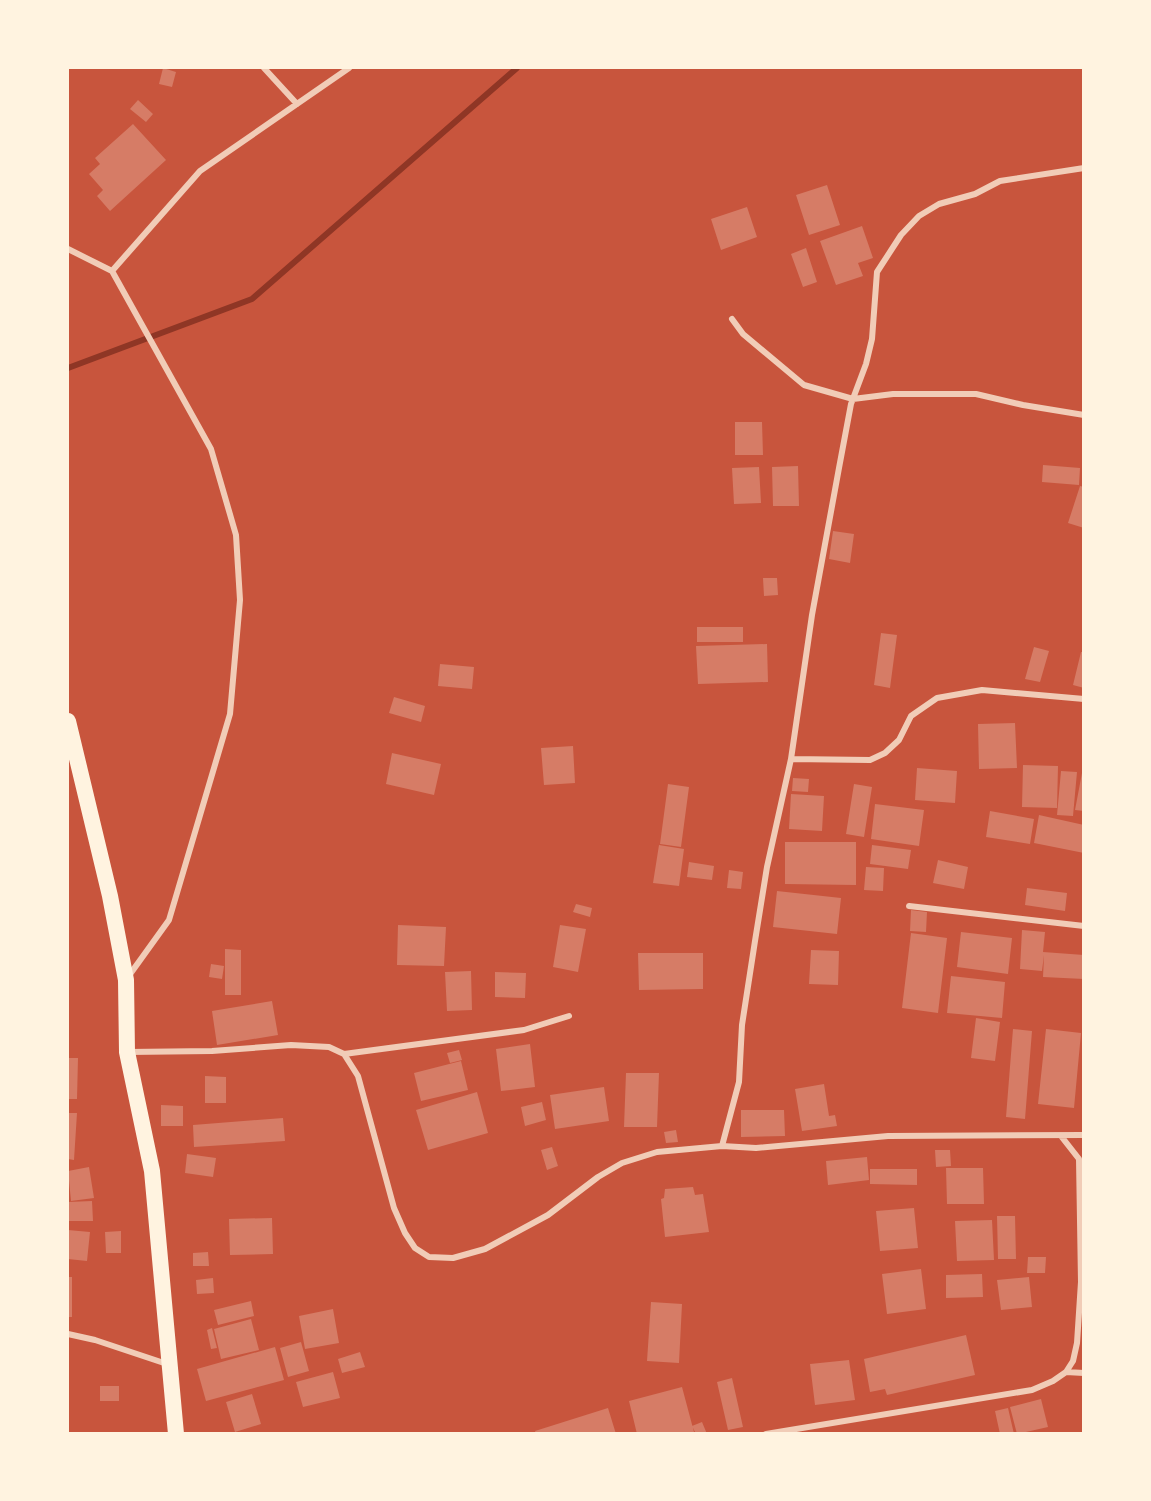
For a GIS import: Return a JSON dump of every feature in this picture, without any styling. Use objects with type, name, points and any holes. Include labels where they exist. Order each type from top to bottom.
[{"type":"highway","points":[[68,721],[110,896],[126,980],[128,1052],[152,1171],[176,1434]]},
{"type":"street","points":[[264,68],[297,104]]},
{"type":"street","points":[[112,271],[200,171],[349,68]]},
{"type":"street","points":[[722,1146],[740,1082],[742,1024],[756,930],[767,867],[791,759],[812,615],[853,399],[866,364],[872,339],[877,272],[901,235],[919,216],[939,204],[975,194],[1000,181],[1083,168]]},
{"type":"street","points":[[68,249],[112,271],[212,449],[236,535],[240,600],[230,714],[169,920],[126,980]]},
{"type":"street","points":[[732,319],[743,334],[804,385],[853,399],[893,394],[976,394],[1083,415]]},
{"type":"street","points":[[791,759],[870,760],[885,753],[899,740],[911,716],[937,698],[982,690],[1083,699]]},
{"type":"street","points":[[909,906],[1083,926]]},
{"type":"street","points":[[344,1054],[524,1029],[569,1016]]},
{"type":"street","points":[[128,1052],[212,1051],[291,1045],[329,1047],[344,1054],[358,1076],[394,1208],[405,1233],[415,1248],[429,1257],[453,1258],[485,1249],[548,1215],[598,1177],[622,1163],[657,1152],[722,1146],[756,1148],[888,1136],[1083,1135]]},
{"type":"street","points":[[766,1434],[1032,1390],[1053,1381],[1066,1372],[1073,1362],[1077,1343],[1081,1282],[1079,1159],[1061,1136]]},
{"type":"street","points":[[68,1334],[95,1340],[171,1365]]},
{"type":"street","points":[[1066,1372],[1083,1373]]},
{"type":"building","points":[[163,68],[176,72],[172,87],[159,84]]},
{"type":"building","points":[[138,100],[153,114],[146,122],[130,109]]},
{"type":"building","points":[[133,124],[166,160],[110,211],[97,196],[103,190],[89,174],[100,164],[95,158]]},
{"type":"building","points":[[827,185],[840,225],[809,235],[796,195]]},
{"type":"building","points":[[747,207],[757,237],[721,250],[711,219]]},
{"type":"building","points":[[862,226],[873,258],[858,263],[863,276],[836,285],[820,241]]},
{"type":"building","points":[[806,248],[817,282],[803,287],[791,254]]},
{"type":"building","points":[[735,422],[762,422],[763,455],[735,455]]},
{"type":"building","points":[[1043,465],[1080,468],[1079,485],[1042,482]]},
{"type":"building","points":[[798,466],[799,506],[773,506],[772,467]]},
{"type":"building","points":[[759,467],[761,503],[734,504],[732,468]]},
{"type":"building","points":[[1080,486],[1084,487],[1084,528],[1068,523]]},
{"type":"building","points":[[833,531],[854,534],[850,563],[829,559]]},
{"type":"building","points":[[763,578],[777,578],[778,595],[764,596]]},
{"type":"building","points":[[697,627],[743,627],[743,642],[697,642]]},
{"type":"building","points":[[881,633],[897,635],[890,688],[874,685]]},
{"type":"building","points":[[767,644],[768,682],[698,684],[696,646]]},
{"type":"building","points":[[1034,647],[1049,651],[1040,682],[1025,679]]},
{"type":"building","points":[[1081,652],[1084,652],[1084,688],[1073,685]]},
{"type":"building","points":[[440,664],[474,667],[472,689],[438,686]]},
{"type":"building","points":[[394,697],[425,706],[421,722],[389,713]]},
{"type":"building","points":[[1015,723],[1017,768],[979,769],[978,724]]},
{"type":"building","points":[[573,746],[575,783],[544,785],[541,748]]},
{"type":"building","points":[[392,753],[441,764],[434,795],[386,784]]},
{"type":"building","points":[[1023,765],[1058,766],[1057,808],[1022,807]]},
{"type":"building","points":[[917,768],[957,771],[955,803],[915,800]]},
{"type":"building","points":[[1061,771],[1077,772],[1073,816],[1057,815]]},
{"type":"building","points":[[1082,773],[1084,773],[1084,811],[1075,810]]},
{"type":"building","points":[[793,778],[809,779],[808,792],[792,791]]},
{"type":"building","points":[[668,784],[689,787],[681,847],[660,844]]},
{"type":"building","points":[[854,784],[872,787],[864,837],[846,834]]},
{"type":"building","points":[[791,794],[824,796],[822,831],[789,829]]},
{"type":"building","points":[[875,804],[924,810],[919,846],[871,839]]},
{"type":"building","points":[[990,811],[1034,819],[1030,844],[986,837]]},
{"type":"building","points":[[1039,815],[1084,825],[1084,853],[1034,843]]},
{"type":"building","points":[[785,842],[856,842],[856,885],[785,884]]},
{"type":"building","points":[[659,845],[684,849],[679,886],[653,883]]},
{"type":"building","points":[[872,845],[911,850],[908,869],[870,864]]},
{"type":"building","points":[[938,860],[968,867],[964,889],[933,883]]},
{"type":"building","points":[[689,862],[714,866],[712,880],[687,877]]},
{"type":"building","points":[[866,867],[884,868],[883,891],[864,890]]},
{"type":"building","points":[[729,870],[743,872],[741,889],[727,888]]},
{"type":"building","points":[[1027,888],[1067,893],[1065,911],[1025,905]]},
{"type":"building","points":[[777,891],[841,898],[837,934],[773,927]]},
{"type":"building","points":[[576,904],[592,908],[590,917],[573,912]]},
{"type":"building","points":[[911,910],[927,912],[926,932],[910,931]]},
{"type":"building","points":[[398,925],[446,927],[444,966],[397,965]]},
{"type":"building","points":[[560,925],[586,929],[578,972],[553,967]]},
{"type":"building","points":[[1022,930],[1045,932],[1043,952],[1084,955],[1084,979],[1043,977],[1044,955],[1042,971],[1020,969]]},
{"type":"building","points":[[961,932],[1012,938],[1008,974],[957,967]]},
{"type":"building","points":[[911,933],[947,938],[938,1013],[902,1008]]},
{"type":"building","points":[[225,949],[241,950],[241,995],[225,995]]},
{"type":"building","points":[[811,950],[839,951],[838,985],[809,984]]},
{"type":"building","points":[[638,953],[703,953],[703,989],[639,990]]},
{"type":"building","points":[[211,964],[224,966],[222,979],[209,977]]},
{"type":"building","points":[[471,971],[472,1010],[447,1011],[445,972]]},
{"type":"building","points":[[495,972],[526,973],[525,998],[495,997]]},
{"type":"building","points":[[951,976],[1005,982],[1002,1018],[947,1013]]},
{"type":"building","points":[[272,1001],[278,1035],[217,1045],[212,1011]]},
{"type":"building","points":[[976,1018],[1000,1022],[995,1061],[971,1058]]},
{"type":"building","points":[[1013,1029],[1032,1031],[1025,1119],[1006,1117]]},
{"type":"building","points":[[1046,1029],[1081,1033],[1074,1108],[1038,1104]]},
{"type":"building","points":[[530,1044],[535,1087],[501,1091],[496,1049]]},
{"type":"building","points":[[459,1050],[462,1060],[450,1063],[447,1053]]},
{"type":"building","points":[[68,1058],[78,1058],[77,1099],[68,1099]]},
{"type":"building","points":[[461,1061],[468,1090],[421,1101],[414,1073]]},
{"type":"building","points":[[626,1073],[659,1073],[657,1127],[624,1127]]},
{"type":"building","points":[[205,1076],[226,1077],[226,1103],[205,1103]]},
{"type":"building","points":[[824,1084],[829,1116],[835,1115],[837,1126],[802,1131],[795,1089]]},
{"type":"building","points":[[604,1087],[609,1121],[555,1129],[550,1095]]},
{"type":"building","points":[[477,1092],[488,1133],[428,1150],[416,1110]]},
{"type":"building","points":[[542,1102],[546,1120],[525,1126],[521,1107]]},
{"type":"building","points":[[161,1105],[183,1106],[183,1126],[161,1126]]},
{"type":"building","points":[[741,1110],[784,1110],[785,1136],[741,1137]]},
{"type":"building","points":[[68,1113],[77,1113],[74,1160],[68,1159]]},
{"type":"building","points":[[283,1118],[285,1141],[194,1147],[193,1125]]},
{"type":"building","points":[[676,1130],[678,1142],[666,1143],[664,1132]]},
{"type":"building","points":[[552,1147],[558,1166],[547,1170],[541,1150]]},
{"type":"building","points":[[935,1150],[950,1150],[951,1166],[936,1167]]},
{"type":"building","points":[[187,1154],[216,1158],[213,1177],[185,1173]]},
{"type":"building","points":[[867,1157],[869,1180],[828,1185],[826,1161]]},
{"type":"building","points":[[89,1167],[94,1198],[71,1201],[68,1171]]},
{"type":"building","points":[[946,1168],[983,1168],[984,1204],[947,1204]]},
{"type":"building","points":[[870,1169],[917,1169],[917,1185],[870,1184]]},
{"type":"building","points":[[693,1187],[695,1195],[703,1194],[709,1232],[665,1237],[661,1199],[664,1198],[665,1189]]},
{"type":"building","points":[[92,1201],[93,1221],[68,1221],[68,1202]]},
{"type":"building","points":[[914,1208],[918,1248],[880,1251],[876,1211]]},
{"type":"building","points":[[997,1216],[1015,1216],[1016,1259],[998,1259]]},
{"type":"building","points":[[272,1218],[273,1254],[230,1255],[229,1219]]},
{"type":"building","points":[[992,1220],[994,1260],[957,1261],[955,1221]]},
{"type":"building","points":[[68,1230],[90,1232],[87,1261],[68,1259]]},
{"type":"building","points":[[121,1231],[121,1253],[106,1253],[105,1232]]},
{"type":"building","points":[[208,1252],[209,1266],[193,1266],[193,1253]]},
{"type":"building","points":[[1028,1257],[1046,1257],[1045,1273],[1027,1273]]},
{"type":"building","points":[[921,1269],[926,1309],[887,1314],[882,1274]]},
{"type":"building","points":[[982,1274],[983,1297],[946,1298],[946,1275]]},
{"type":"building","points":[[68,1277],[72,1277],[72,1317],[68,1317]]},
{"type":"building","points":[[1029,1277],[1032,1307],[1001,1310],[997,1280]]},
{"type":"building","points":[[213,1278],[214,1293],[197,1294],[196,1280]]},
{"type":"building","points":[[251,1301],[254,1316],[218,1325],[214,1310]]},
{"type":"building","points":[[651,1302],[682,1304],[679,1363],[647,1361]]},
{"type":"building","points":[[333,1309],[339,1343],[305,1349],[299,1316]]},
{"type":"building","points":[[251,1319],[259,1350],[221,1359],[214,1329]]},
{"type":"building","points":[[212,1328],[217,1348],[211,1349],[207,1330]]},
{"type":"building","points":[[966,1335],[975,1375],[887,1395],[885,1389],[870,1392],[864,1359]]},
{"type":"building","points":[[301,1342],[309,1371],[288,1377],[280,1348]]},
{"type":"building","points":[[275,1347],[284,1380],[206,1401],[197,1369]]},
{"type":"building","points":[[360,1352],[365,1367],[342,1373],[338,1359]]},
{"type":"building","points":[[849,1360],[855,1400],[815,1405],[810,1364]]},
{"type":"building","points":[[333,1372],[340,1398],[303,1407],[296,1382]]},
{"type":"building","points":[[732,1378],[743,1427],[728,1430],[717,1382]]},
{"type":"building","points":[[100,1386],[119,1386],[119,1401],[100,1401]]},
{"type":"building","points":[[682,1387],[694,1432],[637,1434],[629,1401]]},
{"type":"building","points":[[252,1394],[261,1424],[235,1432],[226,1402]]},
{"type":"building","points":[[1041,1399],[1048,1427],[1017,1434],[1010,1407]]},
{"type":"building","points":[[608,1408],[616,1434],[536,1434],[535,1431]]},
{"type":"building","points":[[1008,1408],[1014,1434],[1000,1434],[995,1411]]},
{"type":"building","points":[[702,1422],[707,1434],[696,1434],[692,1426]]},
{"type":"waterway","points":[[68,368],[252,299],[517,68]]}]
